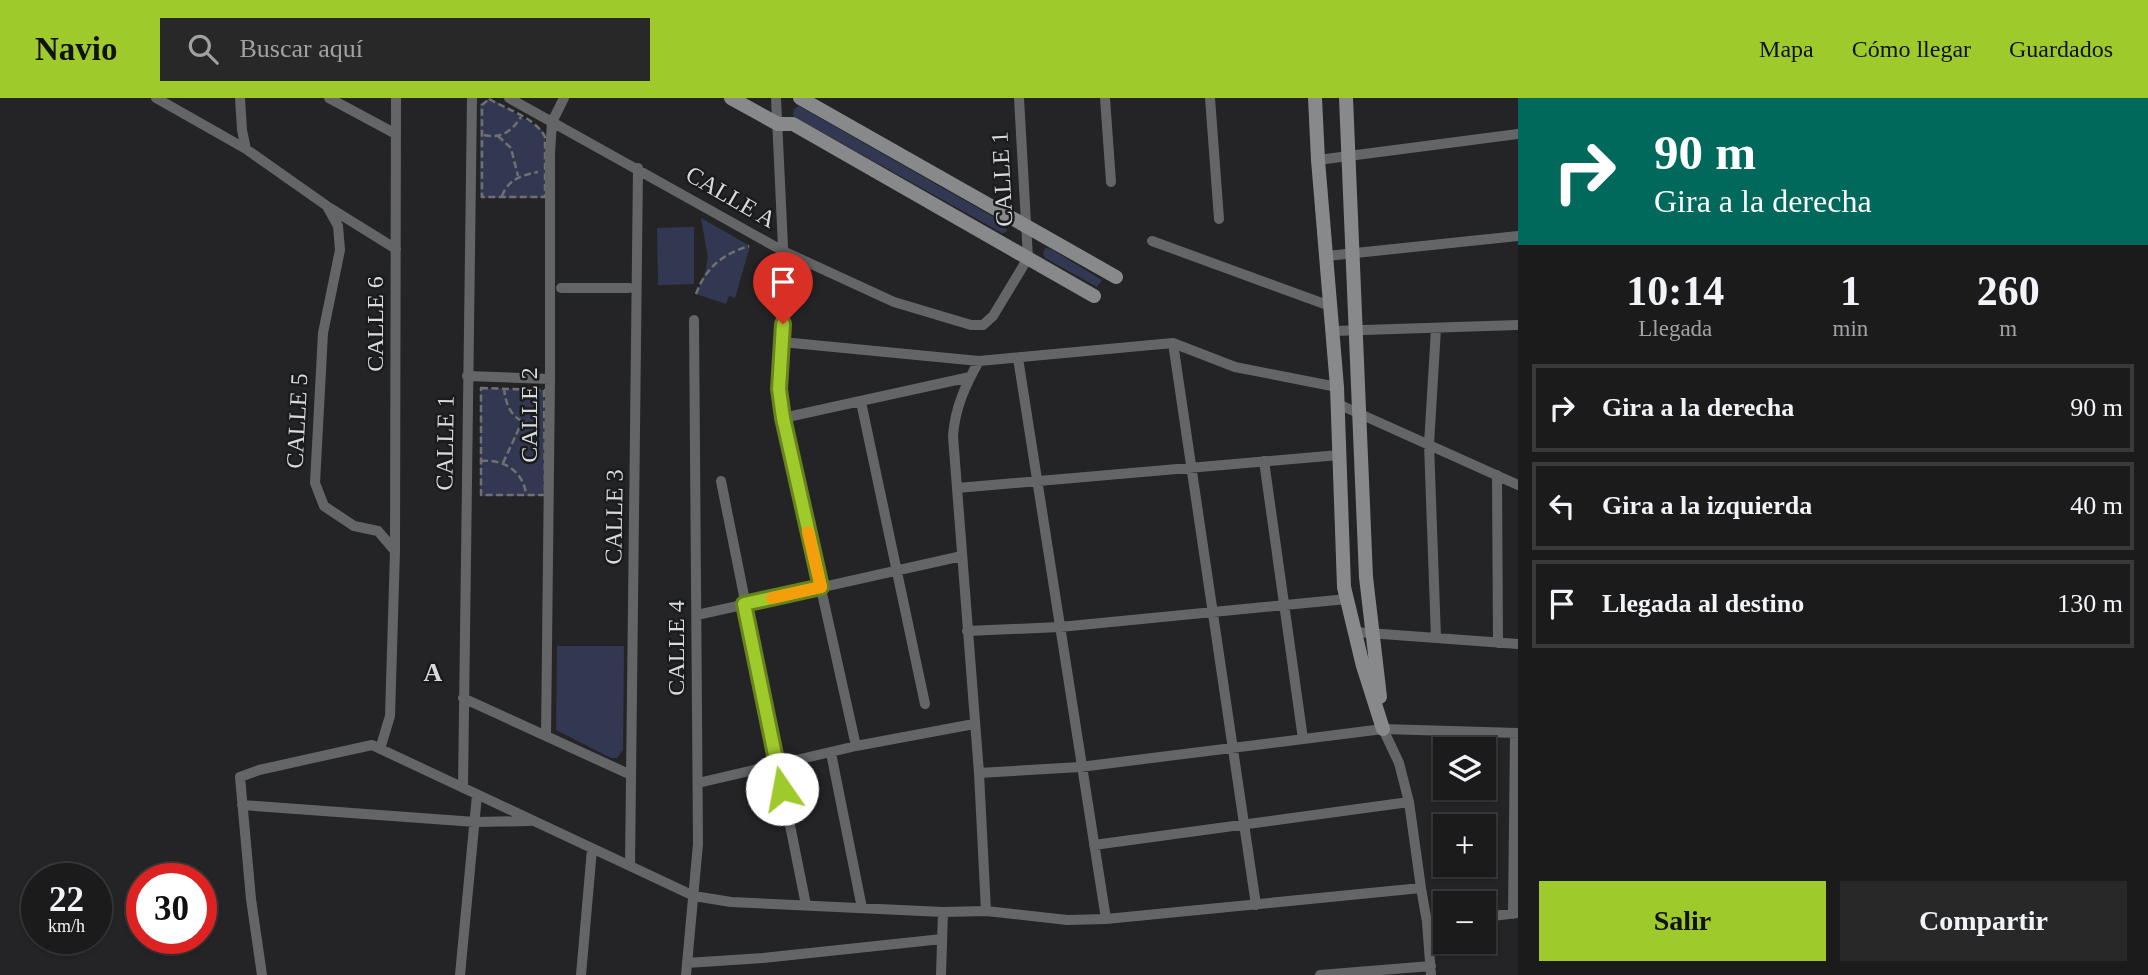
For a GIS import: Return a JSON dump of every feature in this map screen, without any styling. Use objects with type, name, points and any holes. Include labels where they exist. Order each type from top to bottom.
[{"type":"street","points":[[156,98],[246,149],[327,206],[396,248]]},
{"type":"street","points":[[240,98],[246,149]]},
{"type":"street","points":[[328,98],[396,134]]},
{"type":"street","name":"CALLE 6","points":[[395,551],[396,98]]},
{"type":"street","name":"CALLE 1","points":[[463,788],[472,98]]},
{"type":"street","name":"CALLE A","points":[[509,98],[783,251],[894,302],[971,325],[983,325],[993,316],[1028,258]]},
{"type":"street","name":"CALLE 2","points":[[545,736],[552,122],[564,98]]},
{"type":"street","points":[[731,98],[778,124],[793,124],[1094,296]]},
{"type":"street","points":[[776,98],[785,289]]},
{"type":"street","points":[[800,98],[1116,277]]},
{"type":"street","points":[[1006,98],[1019,102]]},
{"type":"street","points":[[1105,98],[1111,182]]},
{"type":"street","points":[[1210,98],[1219,219]]},
{"type":"street","points":[[1315,98],[1337,387],[1344,587],[1363,666],[1383,729],[1399,763],[1409,802],[1427,922],[1431,970],[1320,975]]},
{"type":"street","points":[[1346,98],[1366,577],[1383,729]]},
{"type":"street","name":"CALLE 1","points":[[1019,102],[1028,258]]},
{"type":"street","points":[[1318,160],[1518,134]]},
{"type":"street","name":"CALLE 3","points":[[630,866],[638,168]]},
{"type":"street","name":"CALLE 5","points":[[327,206],[338,226],[340,250],[323,332],[315,483],[324,506],[354,526],[378,531],[395,551]]},
{"type":"street","points":[[1327,256],[1518,236]]},
{"type":"street","points":[[1152,241],[1331,306]]},
{"type":"street","points":[[561,288],[629,288]]},
{"type":"street","points":[[784,305],[779,389],[783,418],[856,746]]},
{"type":"street","name":"CALLE 4","points":[[686,975],[698,844],[694,320]]},
{"type":"street","points":[[1333,331],[1518,325]]},
{"type":"street","points":[[1436,329],[1429,444],[1436,638]]},
{"type":"street","points":[[782,342],[979,361],[1173,343],[1235,367],[1337,387]]},
{"type":"street","points":[[1173,343],[1255,905]]},
{"type":"street","points":[[1018,358],[1106,919]]},
{"type":"street","points":[[979,361],[954,415],[953,436],[979,773],[986,911]]},
{"type":"street","points":[[467,376],[550,379]]},
{"type":"street","points":[[783,418],[970,377]]},
{"type":"street","points":[[861,402],[925,704]]},
{"type":"street","points":[[1338,404],[1518,485]]},
{"type":"street","points":[[957,488],[1339,455]]},
{"type":"street","points":[[1264,461],[1303,739]]},
{"type":"street","points":[[1497,475],[1498,643]]},
{"type":"street","points":[[721,481],[806,905]]},
{"type":"street","points":[[380,749],[390,716],[395,551]]},
{"type":"street","points":[[697,614],[961,556]]},
{"type":"street","points":[[967,631],[1060,627],[1347,599]]},
{"type":"street","points":[[1355,632],[1518,644]]},
{"type":"street","points":[[463,698],[631,775]]},
{"type":"street","points":[[698,783],[856,746],[974,724]]},
{"type":"street","points":[[979,773],[1082,767],[1383,729],[1516,733],[1515,914],[1496,915]]},
{"type":"street","points":[[262,975],[251,898],[240,777],[259,770],[372,745],[694,896],[731,902],[943,912],[986,911],[1067,920],[1106,919],[1421,888]]},
{"type":"street","points":[[831,753],[862,908]]},
{"type":"street","points":[[460,975],[477,795]]},
{"type":"street","points":[[1094,845],[1409,802]]},
{"type":"street","points":[[242,805],[475,822],[532,821]]},
{"type":"street","points":[[581,975],[592,849]]},
{"type":"street","points":[[942,975],[943,912]]},
{"type":"street","points":[[1427,922],[1433,921]]},
{"type":"street","points":[[687,963],[763,958],[942,939]]},
{"type":"path","points":[[489,99],[533,123],[545,137],[545,197],[482,197],[482,134],[482,105],[489,99]]},
{"type":"path","points":[[482,134],[498,136],[511,130],[521,117]]},
{"type":"path","points":[[498,136],[511,148],[518,177]]},
{"type":"path","points":[[502,197],[508,185],[518,177],[544,172]]},
{"type":"path","points":[[696,294],[710,266],[732,252],[750,246]]},
{"type":"path","points":[[481,388],[505,388],[544,390],[545,495],[481,495],[481,388]]},
{"type":"path","points":[[505,388],[507,406],[511,412],[522,422],[544,424]]},
{"type":"path","points":[[503,463],[522,422]]},
{"type":"path","points":[[481,461],[503,463],[518,474],[526,495]]},
{"type":"shaded area","points":[[490,98],[542,130],[545,136],[546,198],[480,198],[480,104]]},
{"type":"shaded area","points":[[799,106],[1006,224],[1007,232],[1002,233],[793,116],[794,109]]},
{"type":"shaded area","points":[[701,218],[750,246],[735,298],[729,296],[726,304],[696,294],[708,258]]},
{"type":"shaded area","points":[[694,227],[694,284],[658,285],[657,228]]},
{"type":"shaded area","points":[[1045,248],[1102,280],[1097,287],[1045,258]]},
{"type":"shaded area","points":[[480,388],[544,390],[545,496],[480,496]]},
{"type":"shaded area","points":[[557,646],[624,646],[623,750],[617,758],[611,758],[556,730]]},
{"type":"slow traffic","points":[[772,598],[821,587],[808,532]]},
{"type":"district","name":"A","points":[[433,672]]},
{"type":"route","points":[[782,789],[744,604],[821,587],[783,418],[779,389],[783,324]]}]
